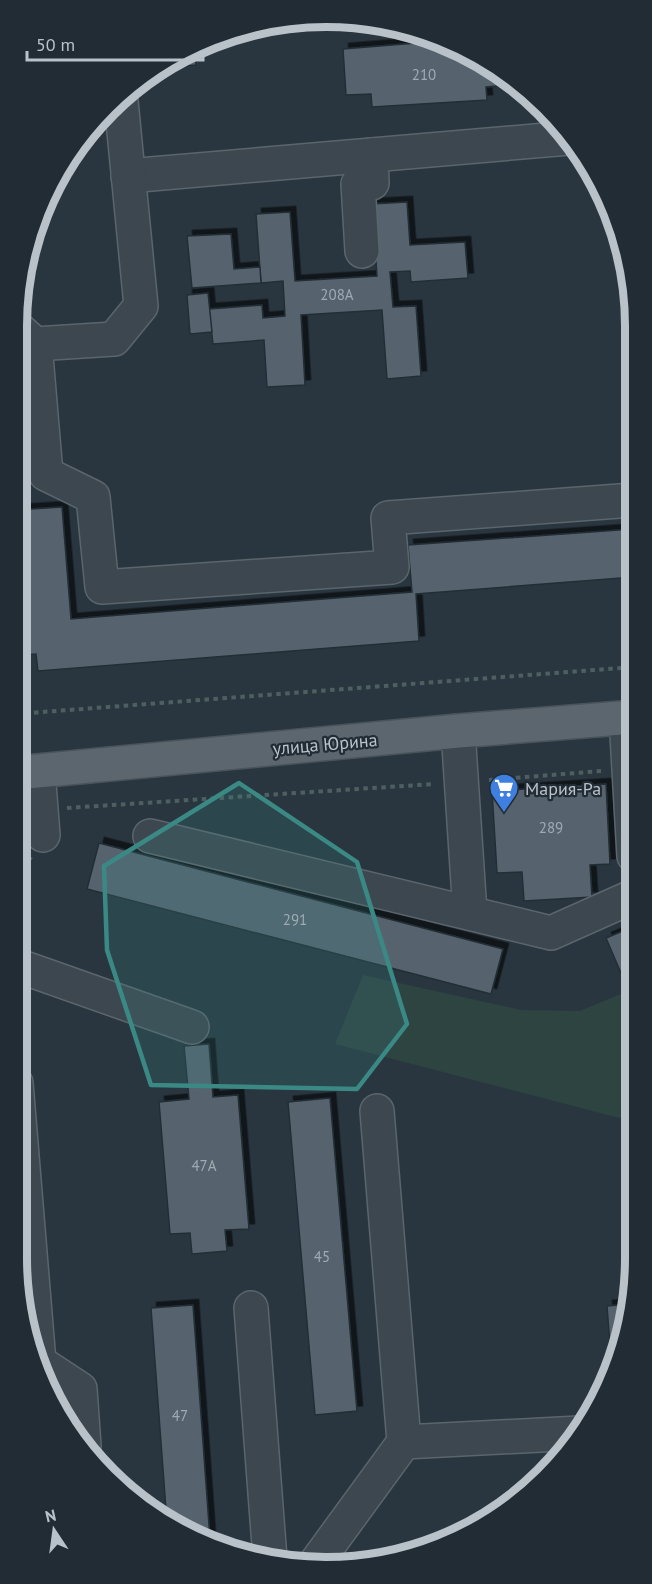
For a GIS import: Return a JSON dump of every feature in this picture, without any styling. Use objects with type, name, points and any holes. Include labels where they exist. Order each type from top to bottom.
[{"type":"main road","name":"улица Юрина","points":[[27,772],[458,731],[625,718]]},
{"type":"lane","points":[[27,336],[114,339],[141,306],[122,108]]},
{"type":"lane","points":[[128,176],[559,139]]},
{"type":"lane","points":[[362,251],[358,183],[372,183],[371,156]]},
{"type":"lane","points":[[27,343],[46,474],[93,497],[102,587],[392,567],[388,518],[625,501]]},
{"type":"lane","points":[[458,731],[470,914]]},
{"type":"lane","points":[[27,772],[42,823]]},
{"type":"lane","points":[[150,836],[550,933],[625,900]]},
{"type":"lane","points":[[27,969],[192,1027]]},
{"type":"lane","points":[[320,1557],[404,1442],[377,1111]]},
{"type":"lane","points":[[27,1216],[37,1333]]},
{"type":"lane","points":[[251,1308],[269,1551]]},
{"type":"lane","points":[[49,1368],[80,1389],[83,1432]]},
{"type":"lane","points":[[404,1442],[568,1434]]},
{"type":"path","points":[[27,713],[625,667]]},
{"type":"path","points":[[42,823],[460,782],[625,769]]},
{"type":"highlighted area","points":[[239,783],[357,862],[407,1024],[357,1089],[151,1085],[107,950],[104,866]]},
{"type":"green space","points":[[363,975],[521,1010],[580,1011],[625,992],[625,1119],[335,1044]]},
{"type":"building","points":[[421,43],[476,67],[503,86],[486,87],[487,100],[372,107],[371,94],[346,95],[343,49]]},
{"type":"building","points":[[196,57],[196,65],[178,67]]},
{"type":"building","points":[[407,202],[410,245],[465,242],[468,278],[411,282],[410,271],[390,272],[393,307],[416,306],[421,376],[387,379],[382,310],[301,315],[305,385],[267,387],[264,340],[213,344],[209,309],[262,305],[263,318],[285,316],[283,281],[261,283],[256,214],[290,212],[295,281],[377,276],[372,204]]},
{"type":"building","points":[[231,234],[234,269],[260,267],[261,283],[192,288],[187,236]]},
{"type":"building","points":[[208,293],[212,332],[190,334],[187,295]]},
{"type":"building","points":[[62,507],[71,619],[412,592],[408,545],[625,530],[625,578],[416,594],[419,641],[38,671],[36,654],[27,655],[27,509]]},
{"type":"building","points":[[606,784],[610,864],[590,865],[592,897],[524,901],[522,872],[497,873],[492,791]]},
{"type":"building","points":[[99,843],[503,949],[491,994],[87,889]]},
{"type":"building","points":[[625,930],[625,980],[624,980],[606,938]]},
{"type":"building","points":[[209,1044],[213,1097],[238,1095],[249,1229],[225,1230],[227,1251],[192,1254],[190,1233],[170,1234],[159,1102],[189,1099],[184,1046]]},
{"type":"building","points":[[330,1098],[357,1411],[315,1415],[288,1102]]},
{"type":"building","points":[[193,1305],[210,1533],[166,1511],[151,1308]]},
{"type":"building","points":[[621,1305],[610,1350],[607,1306]]},
{"type":"place","name":"Мария-Ра","points":[[504,814]]}]
